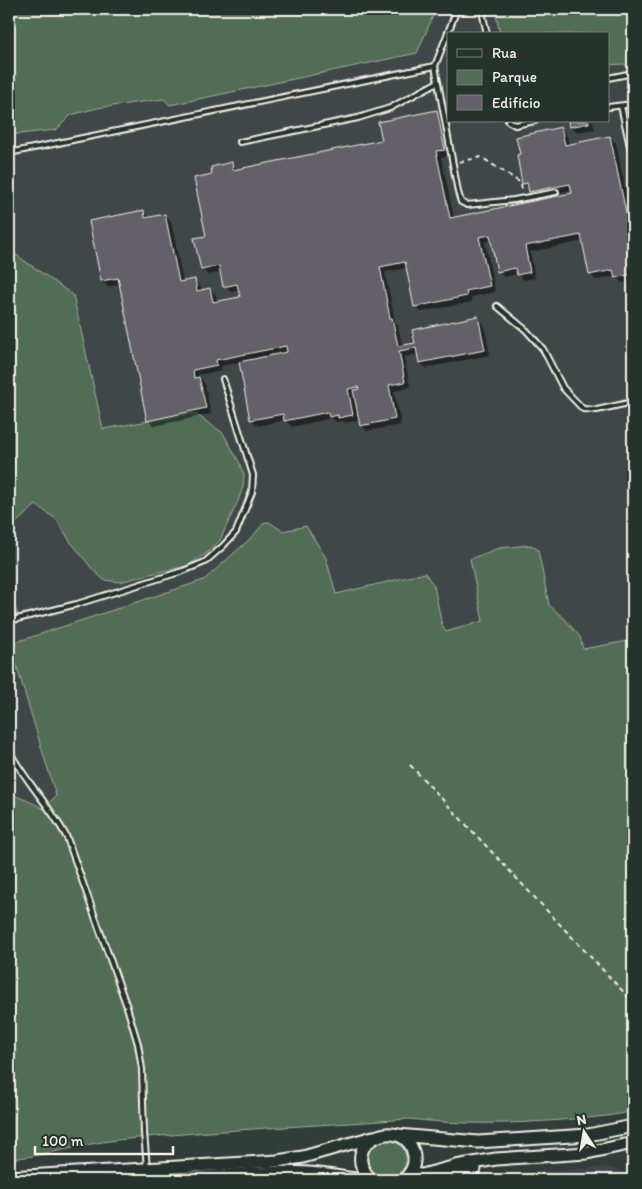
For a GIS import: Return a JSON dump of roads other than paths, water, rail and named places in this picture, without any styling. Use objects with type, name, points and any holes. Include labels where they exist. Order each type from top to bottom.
[{"type":"main road","points":[[9,1177],[277,1161],[303,1157],[389,1133],[478,1142],[588,1135],[633,1126]]},
{"type":"main road","points":[[398,1135],[406,1140],[414,1156],[413,1166],[407,1177]]},
{"type":"main road","points":[[371,1180],[365,1174],[361,1158],[362,1150],[373,1137]]},
{"type":"main road","points":[[407,1177],[422,1176],[456,1166],[496,1159],[587,1153],[633,1143]]},
{"type":"main road","points":[[441,1180],[465,1171],[530,1157]]},
{"type":"main road","points":[[162,1180],[265,1173],[310,1173],[371,1180]]},
{"type":"lane","points":[[448,32],[457,9]]},
{"type":"lane","points":[[486,9],[483,16],[487,32]]},
{"type":"lane","points":[[447,35],[435,66],[452,163],[461,202],[467,206],[556,192]]},
{"type":"lane","points":[[9,153],[435,66]]},
{"type":"lane","points":[[610,78],[633,73]]},
{"type":"lane","points":[[240,142],[358,118],[390,108],[438,82]]},
{"type":"lane","points":[[610,107],[633,104]]},
{"type":"lane","points":[[621,106],[633,160]]},
{"type":"lane","points":[[510,122],[515,125],[529,122]]},
{"type":"lane","points":[[497,306],[526,330],[543,349],[563,388],[583,409],[597,410],[633,402]]},
{"type":"lane","points":[[9,621],[77,604],[183,571],[205,562],[236,532],[252,492],[253,475],[223,379]]},
{"type":"lane","points":[[9,750],[32,787],[57,818],[67,838],[133,1027],[142,1069],[147,1168]]}]
